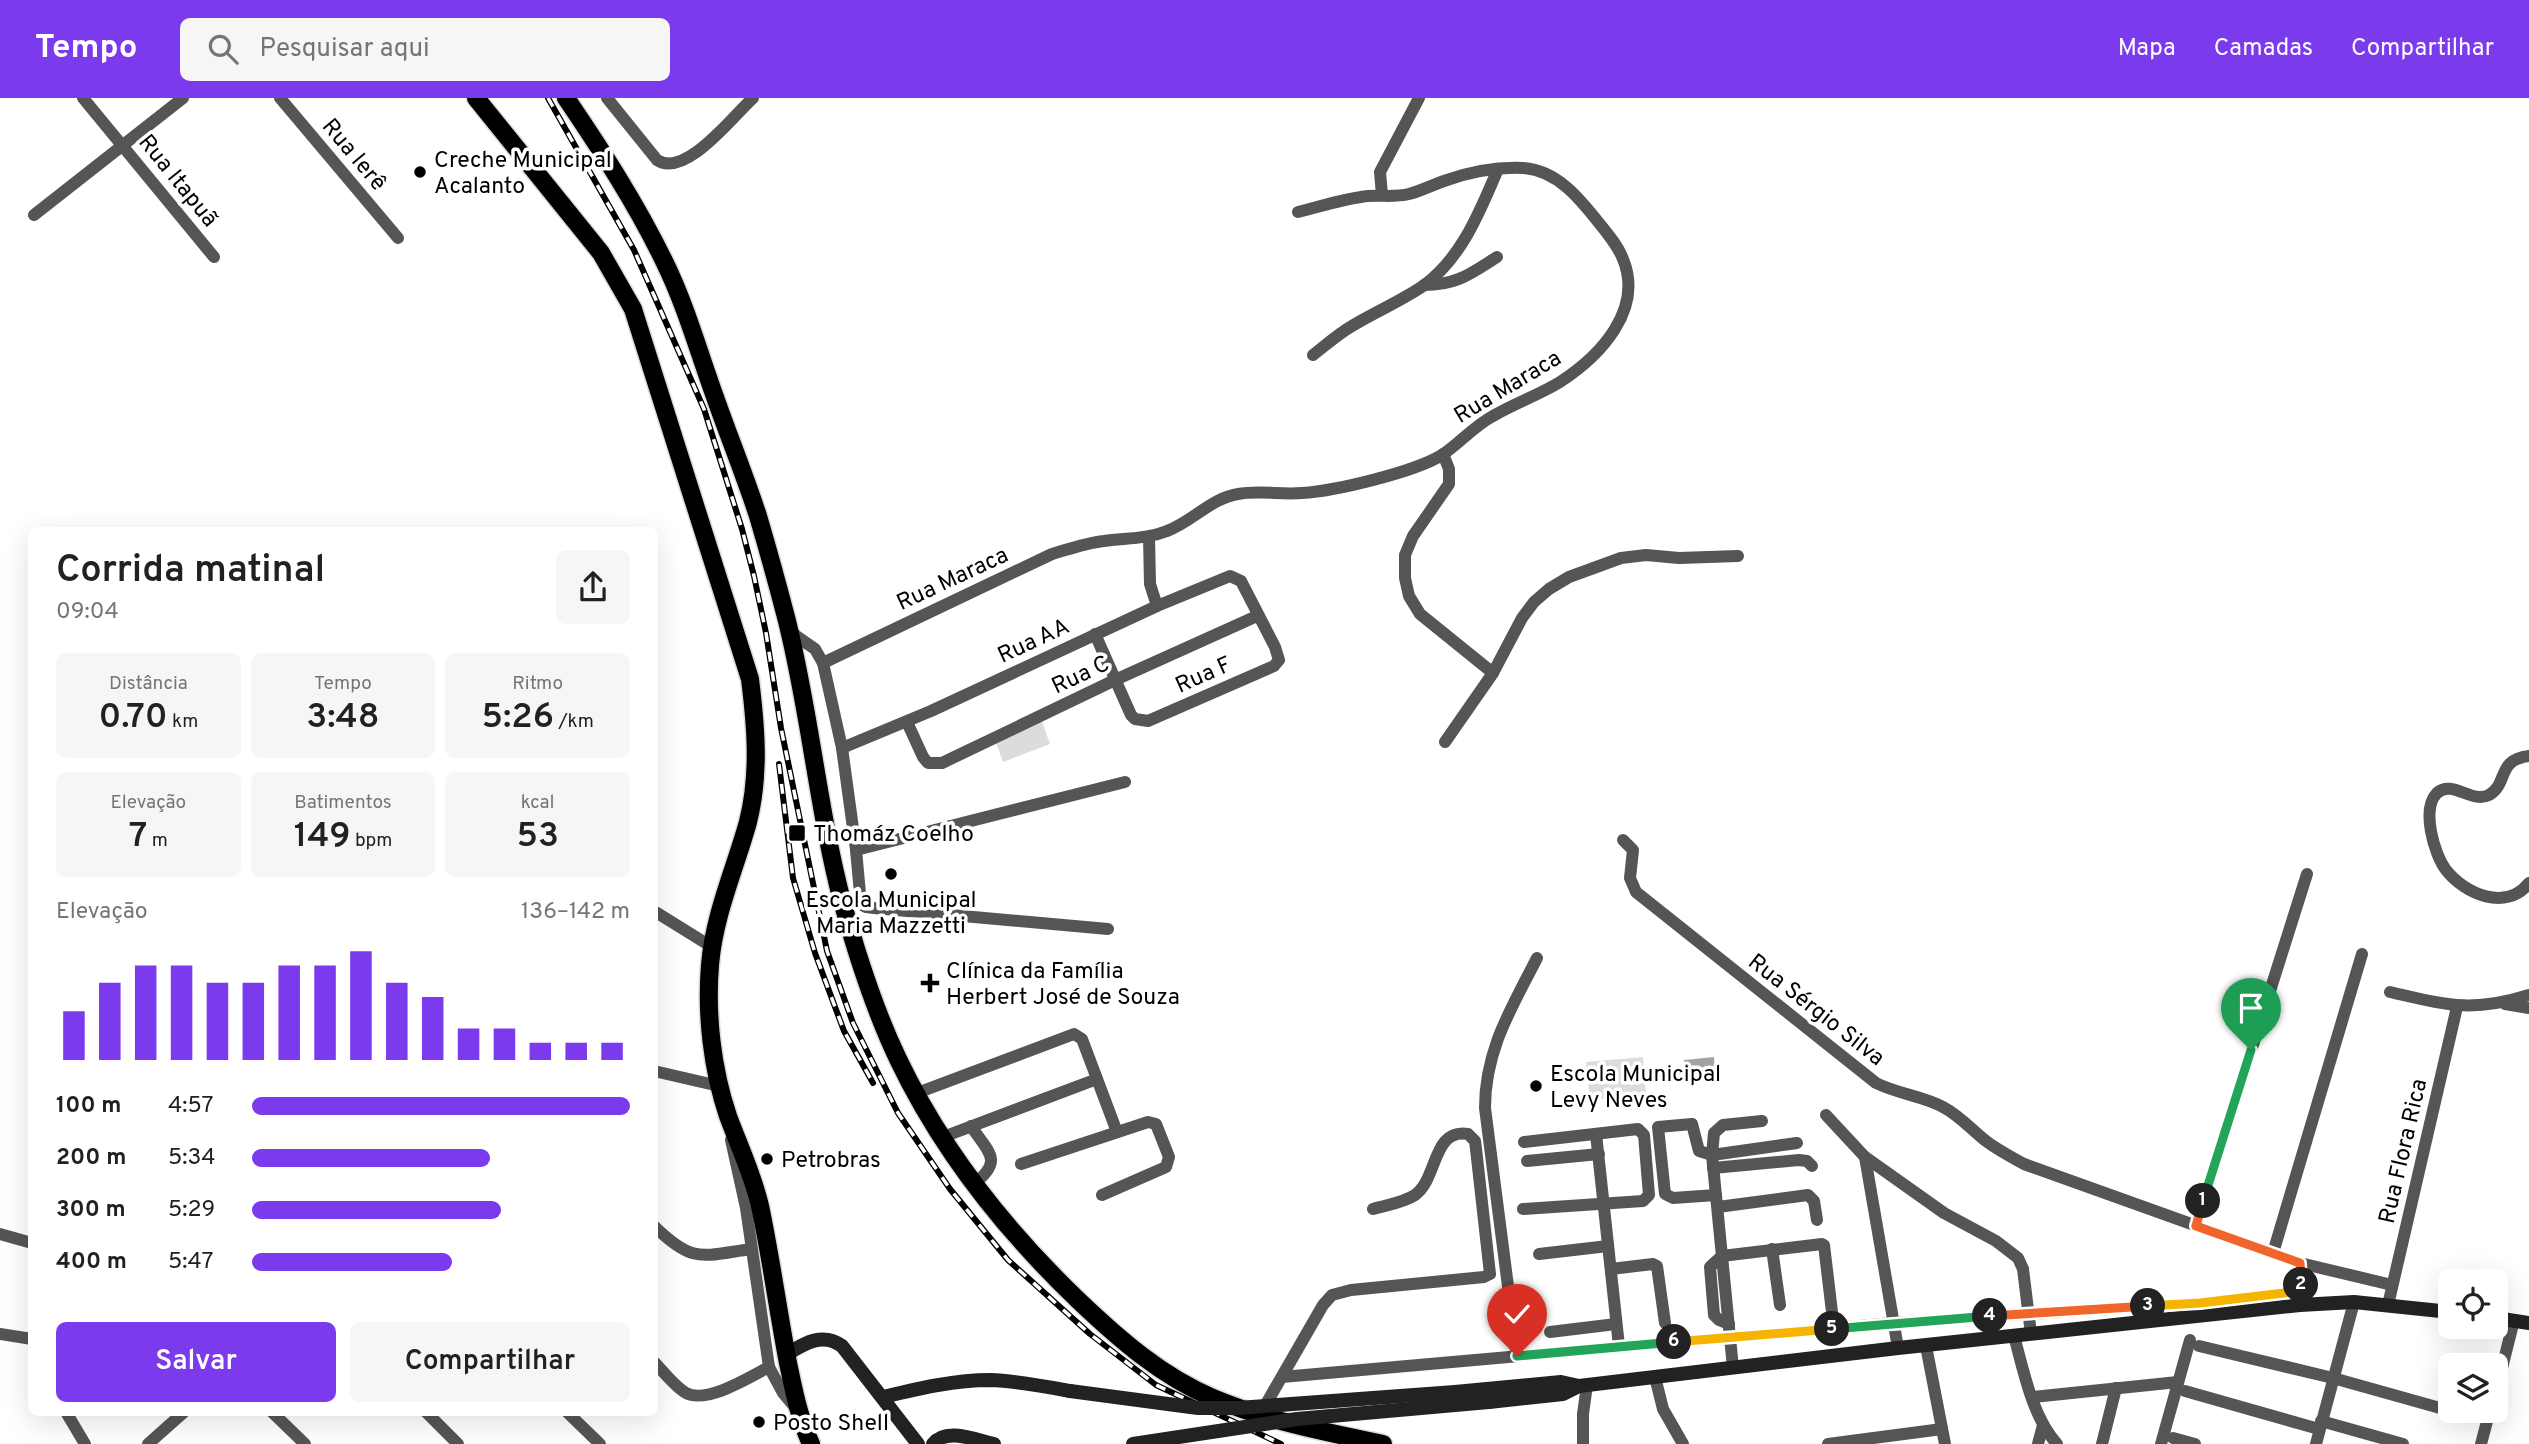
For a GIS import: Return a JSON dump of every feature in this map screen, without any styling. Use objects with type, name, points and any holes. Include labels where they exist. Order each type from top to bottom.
[{"type":"main road","points":[[476,98],[601,253],[633,309],[750,680],[754,716],[754,788],[748,819],[712,947],[709,990],[712,1041],[719,1086],[760,1204],[787,1354],[799,1413],[808,1441]]},
{"type":"main road","points":[[566,98],[628,195],[667,266],[757,513],[789,631],[842,899],[864,977],[900,1063],[943,1137],[975,1183],[1033,1255],[1124,1344],[1171,1376],[1212,1398],[1263,1410],[1309,1430],[1383,1444]]},
{"type":"main road","points":[[1133,1444],[1297,1419],[1563,1394],[1583,1386],[2031,1334],[2301,1298],[2438,1311]]},
{"type":"main road","points":[[787,1354],[803,1343],[815,1339],[834,1340],[842,1346],[918,1444]]},
{"type":"main road","points":[[883,1397],[919,1388],[988,1380],[1027,1383],[1174,1406],[1263,1410],[1561,1382],[1583,1386]]},
{"type":"main road","points":[[933,1444],[943,1436],[952,1435],[994,1444]]},
{"type":"street","name":"Rua Itapuã","points":[[83,98],[214,257]]},
{"type":"street","points":[[34,215],[183,98]]},
{"type":"street","name":"Rua Ierê","points":[[279,98],[397,238]]},
{"type":"street","points":[[607,98],[657,160],[671,165],[692,156],[753,98]]},
{"type":"street","points":[[1382,195],[1380,172],[1419,98]]},
{"type":"street","points":[[1313,355],[1351,326],[1424,285],[1446,265],[1479,213],[1498,169]]},
{"type":"street","name":"Rua Maraca","points":[[823,663],[1052,554],[1106,540],[1149,537],[1178,526],[1216,502],[1235,494],[1322,490],[1405,471],[1443,454],[1465,434],[1493,416],[1560,382],[1591,358],[1612,335],[1624,312],[1628,279],[1623,259],[1580,198],[1557,180],[1542,173],[1526,169],[1498,169],[1444,181],[1406,195],[1348,199],[1298,212]]},
{"type":"street","points":[[1424,285],[1442,285],[1463,279],[1497,257]]},
{"type":"street","points":[[1443,454],[1449,469],[1449,484],[1413,536],[1405,555],[1405,578],[1409,596],[1420,614],[1493,673]]},
{"type":"street","points":[[1149,537],[1149,573],[1157,606]]},
{"type":"street","points":[[1445,742],[1493,673],[1522,618],[1534,602],[1569,577],[1620,558],[1646,555],[1679,558],[1738,556]]},
{"type":"street","name":"Rua AA","points":[[842,748],[907,722],[1221,578],[1236,577],[1241,581],[1257,616]]},
{"type":"street","name":"Rua F","points":[[1115,680],[1131,715],[1135,719],[1148,721],[1274,666],[1279,660],[1275,647],[1257,616]]},
{"type":"street","name":"Rua C","points":[[907,722],[928,763],[942,763],[1257,616]]},
{"type":"street","points":[[789,631],[815,649],[823,663],[842,748],[861,904],[866,907],[1108,929]]},
{"type":"street","points":[[1095,635],[1115,680]]},
{"type":"street","points":[[2529,756],[2518,757],[2510,762],[2495,789],[2484,797],[2451,789],[2442,790],[2434,797],[2430,816],[2438,857],[2447,871],[2465,887],[2494,899],[2516,895],[2529,883]]},
{"type":"street","points":[[856,850],[1125,782]]},
{"type":"street","name":"Rua Sérgio Silva","points":[[1623,840],[1633,850],[1630,877],[1636,892],[1876,1083],[1895,1092],[1940,1105],[2007,1156],[2024,1164],[2300,1263],[2392,1284]]},
{"type":"street","points":[[2196,1226],[2307,874]]},
{"type":"street","points":[[658,913],[712,947]]},
{"type":"street","points":[[2273,1253],[2362,954]]},
{"type":"street","points":[[1517,1356],[1485,1108],[1485,1088],[1495,1044],[1537,958]]},
{"type":"street","points":[[2390,992],[2457,1007],[2502,1003],[2529,995]]},
{"type":"street","points":[[2502,1003],[2529,1008]]},
{"type":"street","name":"Rua Flora Rica","points":[[2388,1305],[2457,1007]]},
{"type":"street","points":[[917,1093],[1074,1034],[1082,1039],[1117,1132]]},
{"type":"street","points":[[658,1072],[719,1086]]},
{"type":"street","points":[[943,1137],[1097,1079]]},
{"type":"street","points":[[1826,1115],[1865,1157],[1944,1213],[2008,1248],[2018,1258],[2023,1269],[2031,1334]]},
{"type":"street","points":[[728,1116],[746,1208],[769,1367],[783,1393],[799,1413]]},
{"type":"street","points":[[1733,1368],[1712,1162],[1714,1133],[1719,1126],[1762,1121]]},
{"type":"street","points":[[1021,1164],[1148,1122],[1156,1124],[1169,1162],[1162,1170],[1102,1195]]},
{"type":"street","points":[[1812,1166],[1807,1161],[1799,1160],[1712,1162],[1697,1149],[1692,1124],[1658,1127],[1665,1194],[1673,1198],[1717,1201],[1808,1195],[1814,1201],[1817,1220]]},
{"type":"street","points":[[971,1126],[991,1160],[987,1173],[975,1183]]},
{"type":"street","points":[[1524,1142],[1641,1130],[1644,1135],[1648,1198],[1524,1209]]},
{"type":"street","points":[[1263,1410],[1322,1305],[1332,1294],[1484,1277],[1490,1274],[1475,1141],[1468,1134],[1453,1135],[1445,1140],[1415,1195],[1373,1209]]},
{"type":"street","points":[[1596,1134],[1619,1346]]},
{"type":"street","points":[[1712,1162],[1797,1143]]},
{"type":"street","points":[[1527,1161],[1599,1154]]},
{"type":"street","points":[[1865,1157],[1898,1348]]},
{"type":"street","points":[[658,1230],[673,1245],[685,1252],[699,1255],[751,1249]]},
{"type":"street","points":[[0,1234],[28,1242]]},
{"type":"street","points":[[1722,1256],[1824,1245],[1832,1312]]},
{"type":"street","points":[[1539,1254],[1608,1246]]},
{"type":"street","points":[[1772,1249],[1780,1305]]},
{"type":"street","points":[[1282,1377],[1619,1346],[1729,1331],[2301,1298],[2300,1263]]},
{"type":"street","points":[[1611,1269],[1657,1266],[1665,1323]]},
{"type":"street","points":[[2315,1444],[2354,1302]]},
{"type":"street","points":[[2508,1358],[2521,1322]]},
{"type":"street","points":[[1550,1332],[1616,1324]]},
{"type":"street","points":[[0,1334],[28,1338]]},
{"type":"street","points":[[2014,1336],[2043,1425],[2057,1444]]},
{"type":"street","points":[[2195,1444],[2167,1441],[2194,1343],[2438,1407]]},
{"type":"street","points":[[1926,1346],[1945,1444]]},
{"type":"street","points":[[658,1366],[686,1393],[695,1396],[716,1393],[769,1367]]},
{"type":"street","points":[[1655,1377],[1663,1409],[1682,1444]]},
{"type":"street","points":[[1583,1386],[1583,1444]]},
{"type":"street","points":[[2033,1397],[2116,1388],[2182,1387],[2320,1425],[2403,1444]]},
{"type":"street","points":[[2102,1444],[2116,1388]]},
{"type":"street","points":[[68,1416],[86,1444]]},
{"type":"street","points":[[148,1444],[180,1416]]},
{"type":"street","points":[[276,1416],[305,1444]]},
{"type":"street","points":[[430,1416],[458,1444]]},
{"type":"street","points":[[571,1416],[600,1444]]},
{"type":"street","points":[[2481,1444],[2487,1423]]},
{"type":"street","points":[[2038,1444],[2043,1425]]},
{"type":"street","points":[[1828,1444],[1942,1429]]},
{"type":"shaded area","points":[[1041,719],[1050,744],[1003,762],[994,737]]},
{"type":"shaded area","points":[[1643,1057],[1646,1095],[1590,1100],[1586,1062]]},
{"type":"shaded area","points":[[1714,1057],[1715,1074],[1686,1077],[1684,1060]]},
{"type":"railway","points":[[548,98],[634,250],[704,409],[754,576],[781,728],[827,951],[853,1023],[898,1113],[950,1189],[1008,1260],[1090,1334],[1156,1385],[1281,1444]]},
{"type":"railway","points":[[779,764],[793,878],[815,953],[844,1031],[873,1083]]},
{"type":"place","name":"Creche Municipal Acalanto","points":[[420,172]]},
{"type":"place","name":"Thomáz Coelho","points":[[797,833]]},
{"type":"place","name":"Escola Municipal Maria Mazzetti","points":[[891,874]]},
{"type":"place","name":"Clínica da Família Herbert José de Souza","points":[[930,983]]},
{"type":"place","name":"Escola Municipal Levy Neves","points":[[1536,1086]]},
{"type":"place","name":"Petrobras","points":[[767,1159]]},
{"type":"place","name":"Posto Shell","points":[[759,1422]]},
{"type":"route","points":[[1517,1356],[1893,1323],[2200,1303],[2301,1291],[2300,1263],[2196,1226],[2251,1050]]}]
